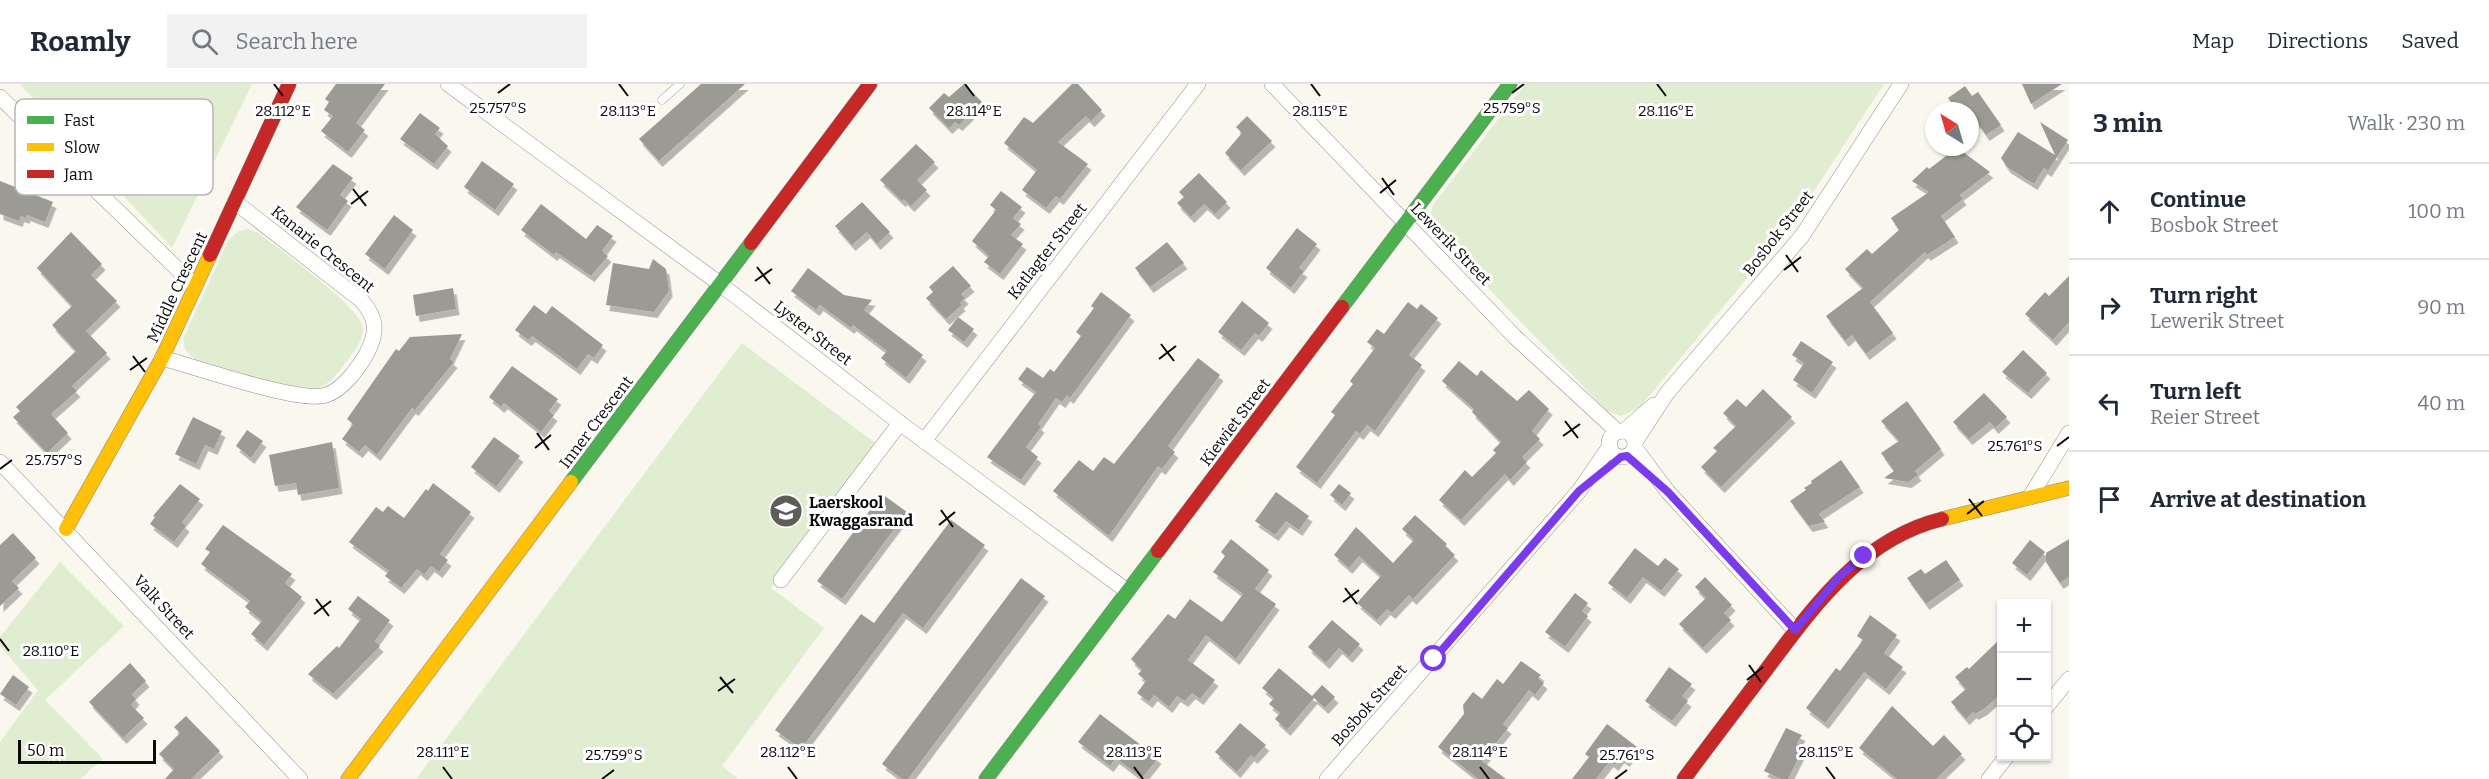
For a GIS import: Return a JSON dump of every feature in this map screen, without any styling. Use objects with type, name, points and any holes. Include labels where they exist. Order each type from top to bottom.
[{"type":"street","name":"Middle Crescent","points":[[66,529],[162,357],[289,84]]},
{"type":"street","name":"Inner Crescent","points":[[348,779],[870,84]]},
{"type":"street","name":"Katlagter Street","points":[[924,441],[1198,84]]},
{"type":"street","name":"Lewerik Street","points":[[1272,84],[1515,337],[1582,401],[1615,437]]},
{"type":"street","name":"Kiewiet Street","points":[[986,779],[1510,84]]},
{"type":"street","name":"Bosbok Street","points":[[1579,491],[1630,451],[1667,393],[1802,236],[1901,84]]},
{"type":"street","name":"Lyster Street","points":[[451,85],[720,284],[900,423],[1127,591]]},
{"type":"street","points":[[0,97],[15,112]]},
{"type":"street","points":[[101,195],[195,286]]},
{"type":"street","name":"Kanarie Crescent","points":[[162,357],[301,396],[326,395],[354,372],[375,337],[375,319],[361,300],[235,202]]},
{"type":"street","name":"Bosbok Street","points":[[1327,779],[1579,491],[1615,437],[1667,393]]},
{"type":"street","points":[[781,580],[900,423]]},
{"type":"street","points":[[2030,497],[2069,433]]},
{"type":"street","points":[[1630,451],[1615,455],[1615,437],[1631,434],[1630,451],[1795,630]]},
{"type":"street","name":"Valk Street","points":[[0,462],[66,529],[300,779]]},
{"type":"street","points":[[1684,779],[1795,630],[1853,564],[1900,532],[1919,525],[2069,488]]},
{"type":"street","points":[[2051,701],[2069,679]]},
{"type":"street","points":[[1989,779],[2003,761]]},
{"type":"lane","points":[[662,100],[680,84]]},
{"type":"green space","points":[[20,84],[252,84],[213,164],[213,99],[34,99]]},
{"type":"green space","points":[[1525,84],[1884,84],[1793,223],[1639,408],[1621,416],[1607,411],[1436,234],[1429,219],[1433,205]]},
{"type":"green space","points":[[123,195],[198,195],[172,248]]},
{"type":"green space","points":[[248,229],[259,233],[318,279],[349,307],[359,320],[363,333],[359,342],[337,374],[323,386],[303,391],[195,360],[185,349],[183,339],[229,239],[239,231]]},
{"type":"green space","points":[[742,343],[878,445],[771,588],[824,628],[722,766],[738,779],[416,779]]},
{"type":"green space","points":[[60,562],[124,626],[45,700],[103,759],[80,779],[0,779],[0,742],[38,690],[0,646],[0,637]]},
{"type":"building","points":[[336,84],[385,84],[356,123],[365,130],[348,152],[321,131],[333,116],[324,110],[329,102],[325,99]]},
{"type":"building","points":[[701,84],[745,84],[659,161],[639,139]]},
{"type":"building","points":[[964,84],[982,102],[959,125],[955,122],[949,128],[929,108],[944,93],[949,97]]},
{"type":"building","points":[[1072,84],[1078,84],[1102,110],[1091,121],[1086,116],[1058,142],[1088,164],[1060,199],[1056,196],[1046,208],[1022,190],[1037,170],[1004,143],[1024,117],[1033,123]]},
{"type":"building","points":[[2022,84],[2062,84],[2031,104]]},
{"type":"building","points":[[1965,86],[1972,96],[1978,92],[2001,125],[1986,135],[1979,125],[1979,102],[1951,102],[1948,98]]},
{"type":"building","points":[[420,113],[440,128],[435,134],[448,146],[434,164],[400,139]]},
{"type":"building","points":[[1247,116],[1272,141],[1241,170],[1225,153],[1242,133],[1236,127]]},
{"type":"building","points":[[2040,122],[2068,140],[2048,171],[2044,168],[2034,184],[2007,167],[2001,158],[2018,132],[2055,155]]},
{"type":"building","points":[[916,144],[935,162],[917,180],[927,190],[911,206],[904,199],[902,201],[880,180]]},
{"type":"building","points":[[1946,156],[1968,156],[1990,172],[1960,195],[1963,199],[1941,216],[1955,237],[1927,255],[1925,252],[1870,302],[1893,333],[1866,354],[1852,335],[1845,341],[1826,316],[1863,288],[1845,269],[1867,249],[1872,254],[1899,230],[1891,218],[1929,192],[1912,181],[1927,167],[1929,169]]},
{"type":"building","points":[[482,161],[514,184],[495,210],[464,187]]},
{"type":"building","points":[[333,164],[353,178],[340,195],[348,201],[327,230],[296,207]]},
{"type":"building","points":[[1199,173],[1227,202],[1215,214],[1204,204],[1191,217],[1177,203],[1184,197],[1179,192]]},
{"type":"building","points":[[0,181],[15,187],[15,195],[35,195],[53,202],[45,222],[27,215],[26,218],[21,216],[19,221],[0,214]]},
{"type":"building","points":[[1001,191],[1022,207],[1013,218],[1021,224],[1011,235],[1023,244],[1000,274],[984,262],[989,256],[972,241],[996,210],[990,205]]},
{"type":"building","points":[[862,202],[890,232],[877,244],[867,232],[852,245],[835,226]]},
{"type":"building","points":[[541,204],[586,239],[597,225],[613,236],[602,251],[608,256],[591,276],[556,252],[554,255],[521,230]]},
{"type":"building","points":[[394,215],[413,230],[385,269],[365,254]]},
{"type":"building","points":[[1297,228],[1317,244],[1299,268],[1304,271],[1291,288],[1266,268]]},
{"type":"building","points":[[71,232],[102,264],[91,275],[117,301],[86,331],[107,353],[72,386],[77,391],[51,414],[68,433],[47,453],[13,417],[20,411],[16,407],[76,351],[52,325],[72,306],[37,268]]},
{"type":"building","points":[[1167,242],[1184,263],[1150,287],[1135,268]]},
{"type":"building","points":[[653,259],[666,269],[669,291],[654,312],[606,305],[613,263],[649,269]]},
{"type":"building","points":[[953,266],[971,286],[961,294],[965,298],[960,303],[962,305],[946,319],[926,298],[933,292],[929,287]]},
{"type":"building","points":[[808,268],[844,295],[872,300],[864,310],[923,355],[906,378],[881,358],[887,351],[853,325],[851,328],[820,305],[816,310],[791,291]]},
{"type":"building","points":[[2069,276],[2069,322],[2053,340],[2025,314],[2045,292],[2049,296]]},
{"type":"building","points":[[453,288],[456,309],[416,316],[413,295]]},
{"type":"building","points":[[1101,292],[1131,315],[1070,398],[1067,395],[1062,402],[1056,398],[1038,424],[1041,427],[1026,447],[1038,457],[1021,480],[987,457],[1036,392],[1018,379],[1027,367],[1043,378],[1050,369],[1054,372],[1081,336],[1076,332],[1094,308],[1091,306]]},
{"type":"building","points":[[1242,301],[1269,323],[1259,336],[1255,333],[1241,350],[1218,332]]},
{"type":"building","points":[[1408,302],[1417,309],[1421,304],[1438,318],[1409,355],[1422,365],[1375,431],[1367,425],[1360,434],[1356,431],[1317,483],[1296,467],[1335,415],[1331,412],[1353,384],[1350,381],[1375,348],[1367,342],[1377,329],[1384,334]]},
{"type":"building","points":[[534,305],[546,314],[552,306],[603,345],[594,358],[588,354],[577,369],[532,336],[528,340],[515,330]]},
{"type":"building","points":[[958,317],[974,329],[964,342],[948,330]]},
{"type":"building","points":[[462,334],[450,359],[454,362],[415,410],[412,408],[377,455],[365,445],[359,452],[342,439],[353,424],[347,419],[396,349],[399,351],[410,337]]},
{"type":"building","points":[[1801,341],[1833,362],[1812,393],[1793,380],[1804,363],[1792,355]]},
{"type":"building","points":[[2023,350],[2047,373],[2028,393],[2002,372]]},
{"type":"building","points":[[1198,358],[1220,375],[1168,446],[1175,452],[1162,469],[1158,466],[1109,536],[1053,491],[1079,460],[1093,471],[1104,457],[1114,464]]},
{"type":"building","points":[[1459,361],[1477,376],[1481,370],[1517,401],[1529,390],[1549,409],[1532,431],[1540,439],[1522,457],[1527,462],[1510,480],[1505,474],[1461,520],[1439,500],[1465,470],[1472,477],[1496,453],[1493,450],[1501,442],[1472,412],[1474,409],[1442,381]]},
{"type":"building","points":[[512,366],[558,399],[549,411],[554,415],[541,432],[504,403],[501,407],[489,397]]},
{"type":"building","points":[[1763,389],[1792,417],[1721,487],[1701,467],[1717,451],[1713,448],[1736,426],[1723,413],[1737,399],[1746,407]]},
{"type":"building","points":[[1984,393],[2007,417],[1995,428],[1990,422],[1969,439],[1953,422]]},
{"type":"building","points":[[1907,401],[1941,449],[1915,471],[1918,475],[1908,482],[1884,478],[1894,471],[1881,453],[1899,441],[1881,421]]},
{"type":"building","points":[[193,417],[222,431],[214,449],[205,445],[196,464],[175,454]]},
{"type":"building","points":[[247,430],[263,441],[251,458],[236,446]]},
{"type":"building","points":[[494,437],[520,456],[496,487],[471,467]]},
{"type":"building","points":[[332,442],[339,488],[298,495],[296,483],[275,486],[269,455]]},
{"type":"building","points":[[1841,460],[1860,487],[1819,514],[1825,522],[1809,526],[1790,501],[1806,490],[1804,488],[1812,483],[1811,481]]},
{"type":"building","points":[[433,483],[471,512],[440,554],[448,560],[439,572],[431,566],[424,575],[417,569],[401,588],[385,576],[389,571],[349,542],[376,507],[383,512],[388,506],[404,518]]},
{"type":"building","points":[[180,484],[200,499],[182,522],[186,526],[174,542],[150,524],[155,517],[153,516]]},
{"type":"building","points":[[1339,484],[1351,493],[1342,505],[1330,495]]},
{"type":"building","points":[[1276,492],[1309,516],[1299,530],[1286,521],[1275,535],[1255,521]]},
{"type":"building","points":[[882,494],[907,512],[842,599],[817,581]]},
{"type":"building","points":[[1415,515],[1447,544],[1445,546],[1455,555],[1413,599],[1409,595],[1392,613],[1387,609],[1377,620],[1357,603],[1381,576],[1359,556],[1349,568],[1334,555],[1356,527],[1393,563],[1414,540],[1402,529]]},
{"type":"building","points":[[951,520],[985,545],[923,628],[903,613],[801,749],[775,730],[861,614],[874,623]]},
{"type":"building","points":[[223,525],[292,574],[285,583],[302,597],[264,645],[251,634],[262,621],[245,607],[250,601],[201,564],[210,552],[205,549]]},
{"type":"building","points":[[13,533],[36,558],[12,581],[19,588],[0,606],[0,545]]},
{"type":"building","points":[[1231,539],[1269,570],[1255,589],[1276,604],[1236,659],[1206,635],[1188,660],[1215,680],[1200,699],[1192,693],[1185,701],[1177,696],[1169,707],[1154,695],[1149,702],[1137,693],[1146,681],[1138,674],[1142,670],[1131,659],[1168,614],[1175,619],[1190,599],[1222,622],[1243,594],[1213,572],[1225,556],[1221,552]]},
{"type":"building","points":[[2069,539],[2069,577],[2060,583],[2046,562],[2046,553]]},
{"type":"building","points":[[2030,540],[2045,552],[2027,575],[2012,563]]},
{"type":"building","points":[[1635,548],[1658,566],[1665,558],[1679,569],[1661,591],[1643,577],[1627,598],[1608,583]]},
{"type":"building","points":[[1946,560],[1960,580],[1926,604],[1907,578],[1921,569],[1925,574]]},
{"type":"building","points":[[1705,577],[1732,605],[1724,613],[1731,620],[1703,648],[1679,624],[1706,598],[1695,587]]},
{"type":"building","points":[[1021,578],[1045,596],[908,779],[902,779],[882,764]]},
{"type":"building","points":[[1575,593],[1588,603],[1582,611],[1588,616],[1565,647],[1545,632]]},
{"type":"building","points":[[358,596],[390,620],[375,641],[380,646],[333,694],[308,674],[337,646],[339,648],[361,619],[348,609]]},
{"type":"building","points":[[1870,615],[1897,635],[1884,653],[1903,667],[1886,689],[1864,672],[1825,723],[1806,708],[1836,668],[1840,671],[1863,640],[1857,636]]},
{"type":"building","points":[[1332,620],[1360,644],[1349,657],[1339,648],[1326,663],[1308,647]]},
{"type":"building","points":[[1997,642],[1997,698],[1984,709],[1975,714],[1973,712],[1966,719],[1951,702],[1966,689],[1955,677],[1967,667],[1969,669]]},
{"type":"building","points":[[1521,661],[1541,675],[1538,678],[1544,683],[1535,695],[1529,690],[1503,724],[1508,728],[1482,761],[1506,779],[1478,779],[1438,747],[1464,714],[1463,705],[1473,692],[1482,699],[1497,679],[1503,684]]},
{"type":"building","points":[[130,663],[146,681],[132,694],[136,699],[131,705],[144,718],[123,738],[89,702]]},
{"type":"building","points":[[1669,667],[1692,684],[1682,696],[1688,701],[1672,721],[1645,701]]},
{"type":"building","points":[[1279,668],[1312,696],[1322,685],[1335,697],[1325,708],[1314,698],[1287,730],[1275,719],[1280,713],[1269,704],[1274,698],[1262,688]]},
{"type":"building","points":[[13,675],[29,687],[16,705],[0,694]]},
{"type":"building","points":[[1892,706],[1933,746],[1944,735],[1962,754],[1936,779],[1897,779],[1859,748]]},
{"type":"building","points":[[1100,714],[1158,758],[1142,778],[1116,758],[1110,766],[1078,742]]},
{"type":"building","points":[[186,716],[220,751],[191,779],[165,779],[174,769],[159,754],[180,733],[174,727]]},
{"type":"building","points":[[1240,723],[1266,745],[1254,758],[1251,755],[1237,772],[1215,752]]},
{"type":"building","points":[[1607,724],[1637,747],[1626,761],[1621,757],[1615,765],[1610,761],[1596,779],[1572,779],[1589,757],[1585,754]]},
{"type":"building","points":[[1786,728],[1802,735],[1797,743],[1804,747],[1788,779],[1781,779],[1764,771]]},
{"type":"traffic: fast","points":[[1342,307],[1510,84]]},
{"type":"traffic: fast","points":[[571,482],[751,243]]},
{"type":"traffic: fast","points":[[986,779],[1158,551]]},
{"type":"traffic: slow","points":[[66,529],[162,358],[210,255]]},
{"type":"traffic: slow","points":[[348,779],[571,482]]},
{"type":"traffic: slow","points":[[1942,519],[2069,488]]},
{"type":"traffic: jam","points":[[210,255],[289,84]]},
{"type":"traffic: jam","points":[[751,243],[870,84]]},
{"type":"traffic: jam","points":[[1158,551],[1342,307]]},
{"type":"traffic: jam","points":[[1684,779],[1821,599],[1863,559],[1887,542],[1913,529],[1942,519]]},
{"type":"place","name":"Laerskool Kwaggasrand","points":[[786,511]]},
{"type":"route","points":[[1434,659],[1579,491],[1621,457],[1627,456],[1668,492],[1795,630],[1839,577],[1864,556]]}]
